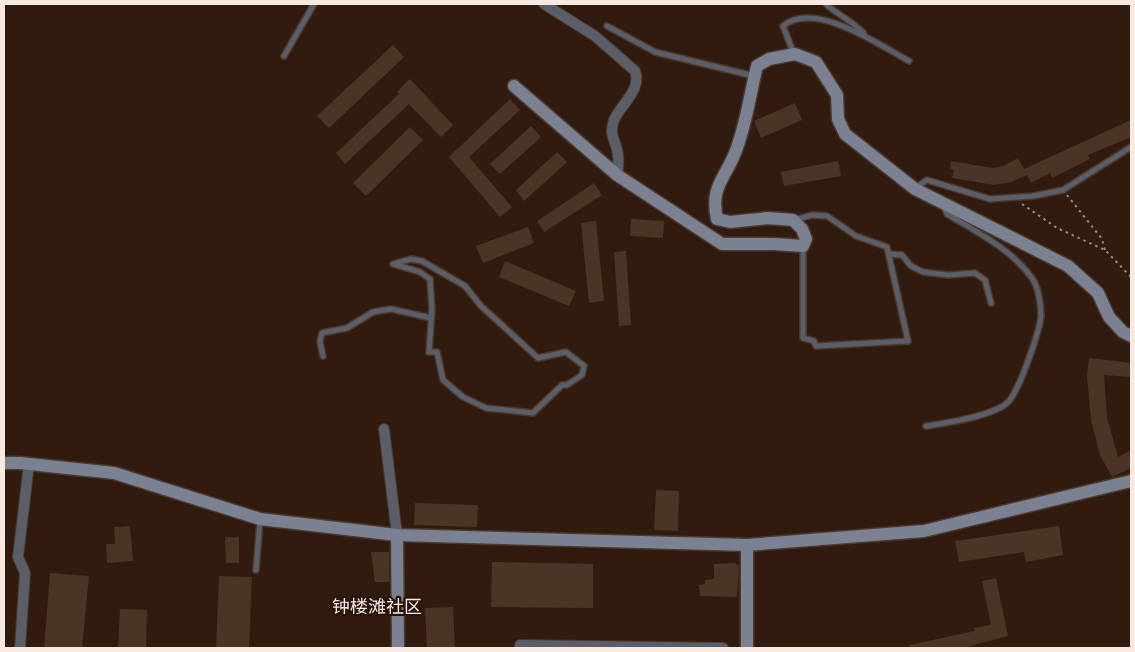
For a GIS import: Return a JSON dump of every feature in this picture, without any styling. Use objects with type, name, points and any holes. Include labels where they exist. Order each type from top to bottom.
[{"type":"street","points":[[544,4],[595,36],[635,71],[637,81],[614,120],[612,131],[613,143],[618,153],[617,175]]},
{"type":"street","points":[[514,86],[617,175],[722,244],[803,246],[806,240],[802,229],[793,220],[768,218],[730,222],[717,219],[713,202],[718,185],[735,152],[758,66],[769,59],[794,54],[816,62],[837,95],[838,118],[845,134],[915,189],[1068,266],[1098,293],[1109,317],[1123,332],[1131,336]]},
{"type":"street","points":[[384,429],[397,536],[398,648]]},
{"type":"street","points":[[4,463],[114,473],[260,519],[397,536],[747,545],[924,532],[1131,481]]},
{"type":"street","points":[[20,648],[25,573],[18,557],[29,464]]},
{"type":"street","points":[[747,545],[747,648]]},
{"type":"street","points":[[520,645],[724,648]]},
{"type":"lane","points":[[284,56],[314,4]]},
{"type":"lane","points":[[826,4],[837,14],[860,28],[864,34]]},
{"type":"lane","points":[[794,54],[784,26],[789,21],[807,16],[848,26],[909,61]]},
{"type":"lane","points":[[607,26],[655,52],[755,76]]},
{"type":"lane","points":[[915,189],[927,180],[990,200],[1063,190],[1131,147]]},
{"type":"lane","points":[[926,426],[952,423],[987,413],[1009,401],[1027,363],[1041,315],[1034,279],[1014,257],[946,214],[942,202]]},
{"type":"lane","points":[[793,220],[812,215],[827,216],[856,236],[887,247],[908,341],[816,346],[814,340],[803,338],[803,246]]},
{"type":"lane","points":[[889,254],[902,255],[911,266],[923,272],[948,275],[975,273],[985,280],[991,303]]},
{"type":"lane","points":[[411,259],[422,261],[465,286],[481,306],[538,358],[566,352],[584,366],[582,375],[567,385],[562,385],[534,413],[486,408],[463,397],[443,380],[438,352],[429,352],[431,318],[430,279],[420,272],[393,264],[411,259]]},
{"type":"lane","points":[[323,356],[320,342],[322,333],[347,328],[373,312],[391,309],[431,318]]},
{"type":"lane","points":[[256,570],[260,519]]},
{"type":"path","points":[[1063,190],[1102,239],[1104,250]]},
{"type":"path","points":[[1012,198],[1057,228],[1104,250],[1131,277]]},
{"type":"building","points":[[393,45],[404,57],[329,128],[317,116]]},
{"type":"building","points":[[410,79],[453,125],[441,137],[409,104],[345,164],[336,153],[399,94],[397,92]]},
{"type":"building","points":[[510,99],[520,110],[469,157],[512,207],[500,217],[449,157]]},
{"type":"building","points":[[795,103],[802,120],[761,138],[754,121]]},
{"type":"building","points":[[1131,120],[1131,137],[1088,155],[1090,159],[1052,178],[1050,173],[1031,183],[1027,175],[1011,182],[994,185],[952,178],[954,170],[950,169],[951,161],[992,168],[1003,166],[1018,158],[1024,169]]},
{"type":"building","points":[[531,126],[541,137],[500,174],[490,164]]},
{"type":"building","points":[[410,127],[423,140],[366,196],[353,183]]},
{"type":"building","points":[[557,152],[567,162],[524,201],[516,190]]},
{"type":"building","points":[[838,161],[841,176],[784,186],[781,172]]},
{"type":"building","points":[[594,183],[602,195],[544,232],[537,221]]},
{"type":"building","points":[[631,219],[664,221],[663,238],[630,236]]},
{"type":"building","points":[[596,221],[604,301],[589,303],[581,223]]},
{"type":"building","points":[[528,227],[534,243],[483,263],[476,246]]},
{"type":"building","points":[[626,251],[631,325],[619,326],[614,252]]},
{"type":"building","points":[[505,261],[576,291],[569,306],[499,277]]},
{"type":"building","points":[[1089,358],[1131,363],[1131,377],[1104,375],[1107,418],[1118,457],[1131,450],[1131,468],[1112,477],[1100,455],[1091,420],[1087,376]]},
{"type":"building","points":[[656,490],[679,491],[678,531],[654,530]]},
{"type":"building","points":[[415,503],[478,505],[477,527],[414,525]]},
{"type":"building","points":[[130,526],[133,561],[107,563],[106,544],[115,544],[114,527]]},
{"type":"building","points":[[1059,526],[1063,555],[1026,562],[1024,552],[959,562],[955,541]]},
{"type":"building","points":[[225,537],[239,537],[239,563],[226,563]]},
{"type":"building","points":[[371,552],[389,552],[389,582],[375,582]]},
{"type":"building","points":[[492,562],[593,564],[593,608],[491,607]]},
{"type":"building","points":[[735,563],[739,566],[737,597],[700,596],[699,585],[705,584],[705,580],[714,579],[714,564]]},
{"type":"building","points":[[50,573],[89,576],[82,648],[44,648]]},
{"type":"building","points":[[219,576],[252,577],[249,648],[216,648]]},
{"type":"building","points":[[996,578],[1008,636],[963,648],[909,648],[909,645],[975,631],[974,628],[991,625],[982,581]]},
{"type":"building","points":[[453,607],[455,648],[427,648],[425,608]]},
{"type":"building","points":[[120,609],[147,610],[146,648],[118,648]]},
{"type":"district","name":"钟楼滩社区","points":[[377,607]]}]
